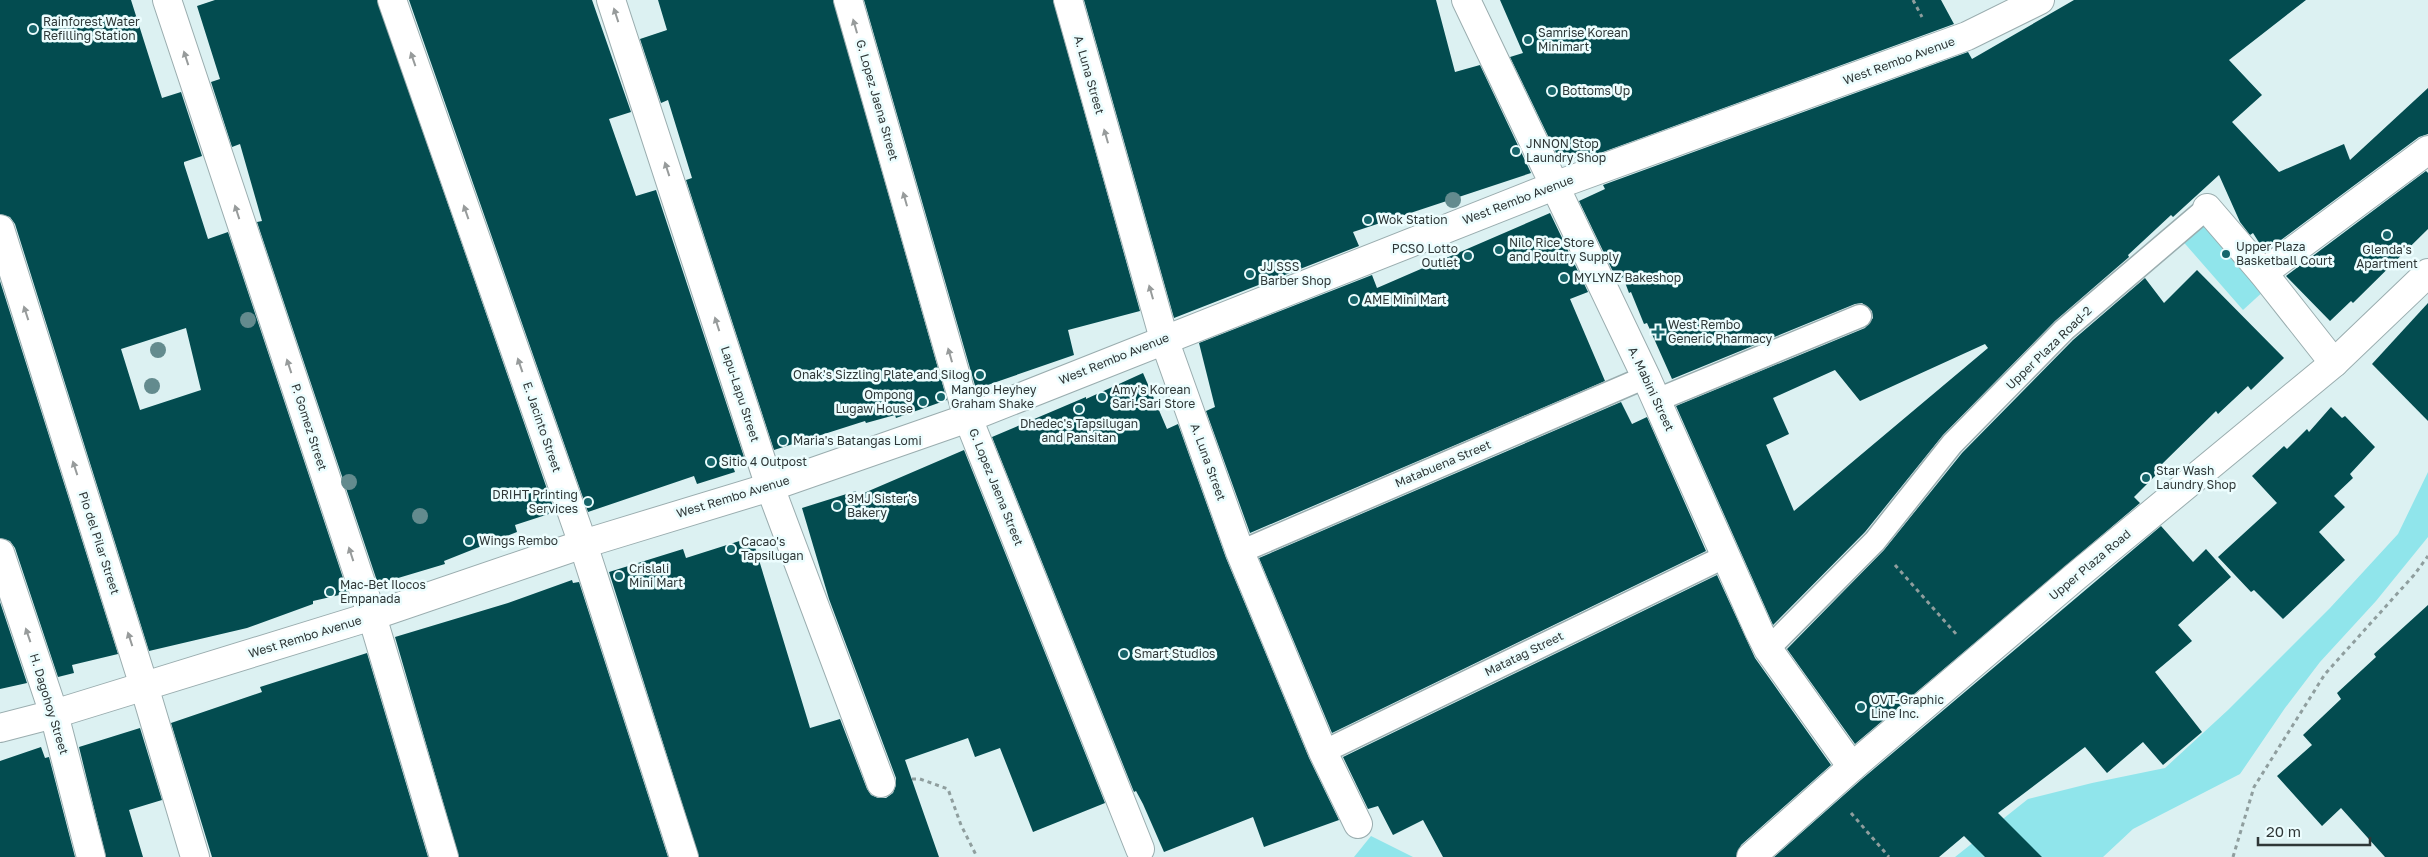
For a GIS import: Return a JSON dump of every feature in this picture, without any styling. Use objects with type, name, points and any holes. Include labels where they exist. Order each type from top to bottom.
[{"type":"street","name":"P. Gomez Street","points":[[167,0],[372,616],[444,857]]},
{"type":"street","name":"E. Jacinto Street","points":[[392,0],[583,544],[684,857]]},
{"type":"street","name":"Lapu-Lapu Street","points":[[612,0],[770,487],[881,783]]},
{"type":"street","name":"G. Lopez Jaena Street","points":[[848,0],[968,418],[1140,849]]},
{"type":"street","name":"A. Luna Street","points":[[1068,0],[1164,339],[1240,552],[1323,752],[1358,824]]},
{"type":"street","name":"A. Mabini Street","points":[[1466,0],[1652,389],[1768,648],[1852,767]]},
{"type":"street","name":"West Rembo Avenue","points":[[0,728],[54,714],[372,616],[583,544],[770,487],[968,418],[1554,186],[1968,36],[2040,0]]},
{"type":"street","points":[[2263,273],[2428,150]]},
{"type":"street","name":"Upper Plaza Road-2","points":[[2207,208],[2263,273],[2334,363]]},
{"type":"street","name":"Pio del Pilar Street","points":[[0,229],[144,686],[194,857]]},
{"type":"street","name":"Upper Plaza Road","points":[[1751,857],[1852,767],[1978,660],[2334,363],[2428,274]]},
{"type":"street","name":"H. Dagohoy Street","points":[[0,553],[54,714],[92,857]]},
{"type":"lane","name":"Upper Plaza Road-2","points":[[1768,648],[1875,542],[1952,444],[2064,330],[2207,208]]},
{"type":"lane","name":"Matabuena Street","points":[[1240,552],[1652,389],[1860,316]]},
{"type":"lane","name":"Matatag Street","points":[[1323,752],[1726,556]]},
{"type":"path","points":[[1875,542],[1978,660]]},
{"type":"path","points":[[2233,857],[2254,787],[2325,674],[2414,575],[2428,556]]},
{"type":"path","points":[[881,783],[920,779],[948,788],[961,825],[977,857]]},
{"type":"path","points":[[1829,788],[1889,857]]},
{"type":"shaded area","name":"Upper Plaza Basketball Court","points":[[2209,198],[2278,278],[2243,310],[2173,230]]},
{"type":"shaded area","points":[[2428,472],[2428,537],[2376,601],[2320,662],[2285,708],[2240,774],[2133,829],[2103,857],[1955,857],[2028,799],[2165,768],[2228,710],[2330,608],[2398,534]]},
{"type":"shaded area","points":[[1371,836],[1413,857],[1354,857]]},
{"type":"building","points":[[0,0],[131,0],[162,98],[181,92],[202,156],[184,162],[184,164],[208,239],[228,232],[348,593],[313,601],[313,604],[247,628],[149,651],[15,224],[10,217],[0,214]],"holes":[[[186,328],[201,390],[140,410],[121,349]]]},
{"type":"building","points":[[215,0],[377,0],[555,512],[515,525],[517,532],[444,561],[445,564],[378,584],[257,222],[262,221],[240,144],[232,147],[211,82],[220,79],[197,6]]},
{"type":"building","points":[[409,0],[592,0],[631,112],[609,119],[636,196],[656,190],[745,460],[732,464],[735,472],[697,484],[694,476],[588,512]]},
{"type":"building","points":[[658,0],[833,0],[947,400],[896,418],[895,415],[866,423],[865,421],[774,450],[686,180],[692,178],[668,100],[661,103],[640,39],[667,30]]},
{"type":"building","points":[[864,0],[1053,0],[1140,311],[1068,330],[1074,355],[976,389]]},
{"type":"building","points":[[1084,0],[1436,0],[1455,72],[1480,65],[1531,173],[1353,232],[1359,246],[1174,318]]},
{"type":"building","points":[[1500,0],[1941,0],[1954,24],[1592,156],[1591,153],[1561,163],[1510,57],[1523,53]]},
{"type":"building","points":[[2074,0],[2306,0],[2229,60],[2262,95],[2232,122],[2279,172],[2344,144],[2350,160],[2428,88],[2428,134],[2419,137],[2265,252],[2253,233],[2250,235],[2240,222],[2219,175],[2173,217],[2171,215],[2128,255],[2129,257],[2055,321],[1943,435],[1865,532],[1773,625],[1676,406],[1865,328],[1873,318],[1872,311],[1862,303],[1855,304],[1672,379],[1647,323],[1644,324],[1631,292],[1629,293],[1623,277],[1617,280],[1579,201],[1605,189],[1603,185],[1968,52],[1972,59]],"holes":[[[1985,344],[1988,348],[1794,511],[1766,445],[1789,434],[1773,398],[1835,370],[1860,401]]]},
{"type":"building","points":[[2426,171],[2428,173],[2428,229],[2353,303],[2351,301],[2330,321],[2286,276]]},
{"type":"building","points":[[1550,213],[1588,292],[1570,299],[1605,381],[1250,533],[1206,411],[1215,407],[1199,343],[1372,275],[1377,288]]},
{"type":"building","points":[[2197,270],[2284,358],[2251,390],[2248,386],[2218,414],[2216,411],[2160,466],[2162,469],[2134,497],[2140,503],[1855,744],[1787,649],[1884,550],[1962,453],[2073,340],[2145,278],[2164,303]]},
{"type":"building","points":[[0,281],[118,654],[72,665],[74,673],[58,677],[15,548],[10,541],[0,538]]},
{"type":"building","points":[[2428,303],[2428,421],[2372,364]]},
{"type":"building","points":[[1143,373],[1167,429],[1178,424],[1226,558],[1309,758],[1339,820],[1264,847],[1253,817],[1164,852],[1143,804],[1136,791],[1134,792],[992,437],[1086,397],[1086,399]]},
{"type":"building","points":[[1621,402],[1632,424],[1647,417],[1706,551],[1332,733],[1259,558]]},
{"type":"building","points":[[2331,407],[2342,418],[2345,416],[2375,447],[2350,474],[2353,478],[2334,496],[2345,507],[2319,532],[2345,560],[2283,619],[2254,590],[2251,592],[2218,557],[2277,503],[2252,476],[2284,446],[2287,449],[2307,429],[2309,432]]},
{"type":"building","points":[[964,450],[1105,803],[1033,832],[1000,748],[975,757],[968,738],[905,760],[939,857],[699,857],[609,572],[683,549],[686,558],[752,537],[810,728],[840,719],[867,789],[871,795],[878,798],[886,798],[893,793],[896,778],[829,599],[802,508],[856,491],[857,496]]},
{"type":"building","points":[[2161,526],[2193,562],[2206,549],[2231,577],[2178,625],[2192,641],[2155,672],[2202,732],[2163,765],[2143,742],[2107,773],[2085,747],[1998,813],[2042,857],[1985,857],[1964,836],[1939,857],[1774,857],[1862,779]]},
{"type":"building","points":[[1717,575],[1755,658],[1831,765],[1741,845],[1736,857],[1443,857],[1423,820],[1393,835],[1378,806],[1368,809],[1343,757]]},
{"type":"building","points":[[572,580],[573,583],[579,582],[668,857],[459,857],[395,637],[508,603]]},
{"type":"building","points":[[0,602],[27,683],[0,689]]},
{"type":"building","points":[[2428,605],[2428,857],[2385,857],[2341,808],[2322,826],[2277,776],[2312,745],[2303,735],[2341,699],[2337,693],[2376,657],[2374,654]]},
{"type":"building","points":[[367,653],[428,857],[212,857],[171,723],[262,692],[260,687]]},
{"type":"building","points":[[140,728],[162,800],[129,810],[143,857],[106,857],[79,747]]},
{"type":"building","points":[[41,747],[45,758],[49,757],[75,857],[0,857],[0,761]]},
{"type":"place","name":"Rainforest Water Refilling Station","points":[[33,29]]},
{"type":"place","name":"Samrise Korean Minimart","points":[[1528,40]]},
{"type":"place","name":"Bottoms Up","points":[[1552,91]]},
{"type":"place","name":"JNNON Stop Laundry Shop","points":[[1516,151]]},
{"type":"place","name":"Wok Station","points":[[1368,220]]},
{"type":"place","name":"Glenda's Apartment","points":[[2387,235]]},
{"type":"place","name":"Nilo Rice Store and Poultry Supply","points":[[1499,250]]},
{"type":"place","name":"Upper Plaza Basketball Court","points":[[2226,254]]},
{"type":"place","name":"PCSO Lotto Outlet","points":[[1468,256]]},
{"type":"place","name":"JJ SSS Barber Shop","points":[[1250,274]]},
{"type":"place","name":"MYLYNZ Bakeshop","points":[[1564,278]]},
{"type":"place","name":"AME Mini Mart","points":[[1354,300]]},
{"type":"place","name":"West Rembo Generic Pharmacy","points":[[1658,332]]},
{"type":"place","name":"Onak's Sizzling Plate and Silog","points":[[980,375]]},
{"type":"place","name":"Mango Heyhey Graham Shake","points":[[941,397]]},
{"type":"place","name":"Amy's Korean Sari-Sari Store","points":[[1102,397]]},
{"type":"place","name":"Ompong Lugaw House","points":[[923,402]]},
{"type":"place","name":"Dhedec's Tapsilugan and Pansitan","points":[[1079,409]]},
{"type":"place","name":"Maria's Batangas Lomi","points":[[783,441]]},
{"type":"place","name":"Sitio 4 Outpost","points":[[711,462]]},
{"type":"place","name":"Star Wash Laundry Shop","points":[[2146,478]]},
{"type":"place","name":"DRIHT Printing Services","points":[[588,502]]},
{"type":"place","name":"3MJ Sister's Bakery","points":[[837,506]]},
{"type":"place","name":"Wings Rembo","points":[[469,541]]},
{"type":"place","name":"Cacao's Tapsilugan","points":[[731,549]]},
{"type":"place","name":"Crislali Mini Mart","points":[[619,576]]},
{"type":"place","name":"Mac-Bet Ilocos Empanada","points":[[330,592]]},
{"type":"place","name":"Smart Studios","points":[[1124,654]]},
{"type":"place","name":"OVT-Graphic Line Inc.","points":[[1861,707]]}]
